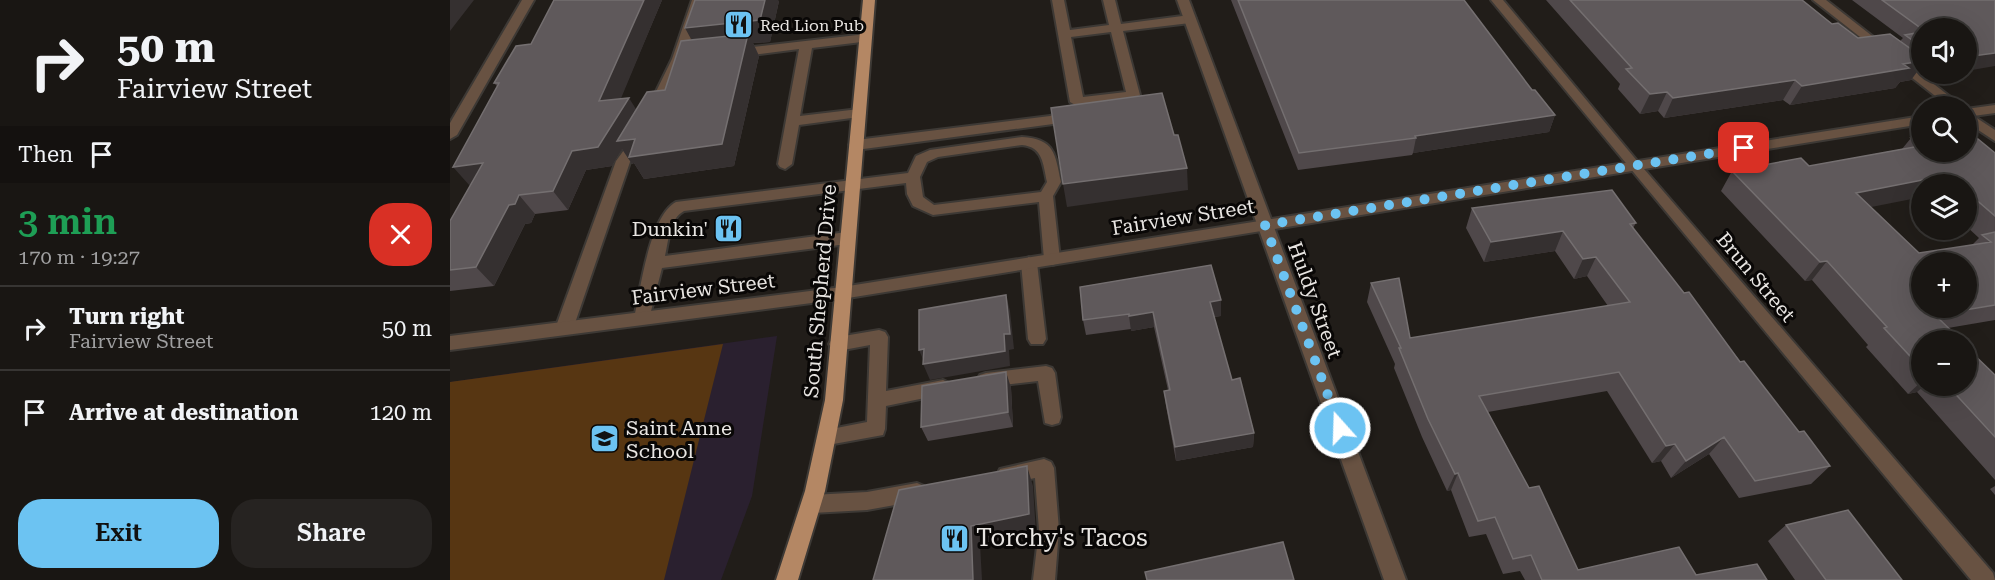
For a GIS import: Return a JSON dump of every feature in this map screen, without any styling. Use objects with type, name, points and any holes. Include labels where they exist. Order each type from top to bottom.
[{"type":"main road","name":"South Shepherd Drive","points":[[787,580],[812,504],[828,437],[869,0]]},
{"type":"street","points":[[450,135],[528,0]]},
{"type":"street","points":[[564,329],[623,161],[684,58],[698,0],[702,0]]},
{"type":"street","points":[[869,0],[875,0]]},
{"type":"street","points":[[856,145],[1053,120],[1074,111],[1077,102],[1058,0]]},
{"type":"street","points":[[1077,102],[1133,95],[1109,0]]},
{"type":"street","name":"Huldy Street","points":[[1183,0],[1395,580]]},
{"type":"street","name":"Brun Street","points":[[1497,0],[1633,165],[1985,580]]},
{"type":"street","points":[[1819,0],[1943,96]]},
{"type":"street","points":[[1064,34],[1190,19]]},
{"type":"street","points":[[725,54],[866,38]]},
{"type":"street","points":[[785,164],[806,44]]},
{"type":"street","points":[[1977,112],[1995,109]]},
{"type":"street","points":[[793,121],[859,113]]},
{"type":"street","name":"Fairview Street","points":[[450,344],[842,293],[1911,122]]},
{"type":"street","points":[[1977,123],[1995,137]]},
{"type":"street","points":[[1046,196],[933,210],[920,206],[914,198],[913,177],[921,159],[935,153],[1022,141],[1035,142],[1048,153],[1054,182],[1046,196],[1052,259]]},
{"type":"street","points":[[642,318],[665,222],[672,211],[681,207],[913,177]]},
{"type":"street","points":[[655,263],[847,238]]},
{"type":"street","points":[[1029,263],[1037,339]]},
{"type":"street","points":[[828,437],[876,429],[879,337],[838,344]]},
{"type":"street","points":[[877,400],[1013,376],[1046,374],[1052,417]]},
{"type":"street","points":[[985,479],[1044,468],[1049,530],[1044,580]]},
{"type":"street","points":[[812,504],[867,501],[937,488]]},
{"type":"shaded area","name":"Saint Anne School","points":[[777,336],[752,496],[721,580],[450,580],[450,382]]},
{"type":"shaded area","name":"Saint Anne School","points":[[723,344],[664,580],[450,580],[450,382]]},
{"type":"building","points":[[554,0],[644,0],[599,101],[629,98],[598,147],[572,151],[553,191],[519,195],[515,204],[509,205],[476,267],[450,270],[450,221],[483,163],[453,167],[499,83],[494,83],[516,46],[531,44]]},
{"type":"building","points":[[695,0],[765,0],[760,20],[685,28]]},
{"type":"building","points":[[1238,0],[1464,0],[1532,90],[1535,90],[1555,115],[1415,136],[1416,138],[1299,153]]},
{"type":"building","points":[[1570,0],[1802,0],[1832,24],[1838,23],[1858,38],[1890,34],[1911,49],[1911,63],[1903,64],[1909,68],[1802,86],[1795,80],[1673,98],[1667,92],[1650,94],[1626,69],[1632,68]]},
{"type":"building","points":[[1882,0],[1995,0],[1995,53],[1977,55],[1977,18],[1911,18],[1911,21]]},
{"type":"building","points":[[748,34],[722,144],[629,157],[635,139],[617,141],[647,92],[665,90],[681,41]]},
{"type":"building","points":[[1162,93],[1174,135],[1178,135],[1187,168],[1063,184],[1051,108]]},
{"type":"building","points":[[1977,138],[1995,153],[1995,216],[1977,200],[1977,174],[1911,174],[1911,182],[1856,193],[1918,252],[1911,252],[1911,318],[1938,318],[1951,330],[1911,330],[1911,357],[1827,261],[1820,262],[1732,171],[1801,158],[1809,166],[1911,148],[1911,162],[1977,162]]},
{"type":"building","points":[[1612,190],[1636,223],[1630,224],[1684,293],[1689,292],[1740,362],[1744,361],[1799,432],[1804,431],[1830,466],[1755,481],[1724,437],[1686,461],[1675,444],[1666,446],[1619,372],[1479,396],[1529,488],[1539,486],[1578,570],[1679,547],[1696,575],[1757,564],[1767,580],[1542,580],[1531,555],[1513,559],[1495,517],[1478,521],[1458,473],[1455,474],[1428,419],[1399,348],[1401,348],[1371,283],[1399,278],[1410,338],[1630,302],[1596,257],[1583,259],[1563,231],[1491,242],[1472,208]]},
{"type":"building","points":[[1995,232],[1995,305],[1977,308],[1977,252],[1926,252],[1991,242],[1982,235]]},
{"type":"building","points":[[1211,265],[1221,300],[1210,302],[1232,380],[1240,378],[1254,433],[1175,447],[1164,391],[1170,390],[1153,312],[1083,320],[1080,287]]},
{"type":"building","points":[[1006,295],[1010,334],[1004,334],[1005,351],[923,364],[924,349],[919,350],[919,310]]},
{"type":"building","points":[[1977,358],[1995,375],[1995,437],[1957,396],[1977,396]]},
{"type":"building","points":[[1006,372],[1008,412],[921,427],[922,386]]},
{"type":"building","name":"Torchy's Tacos","points":[[1027,466],[1029,514],[971,526],[973,580],[873,580],[899,490]]},
{"type":"building","points":[[1848,510],[1902,580],[1826,580],[1786,525]]},
{"type":"building","points":[[1283,542],[1294,580],[1147,580],[1145,572]]},
{"type":"place","name":"Red Lion Pub","points":[[739,25]]},
{"type":"place","name":"Dunkin'","points":[[729,229]]},
{"type":"place","name":"Saint Anne School","points":[[605,439]]},
{"type":"place","name":"Torchy's Tacos","points":[[955,538]]},
{"type":"route","points":[[1340,428],[1265,225],[1744,148]]}]
